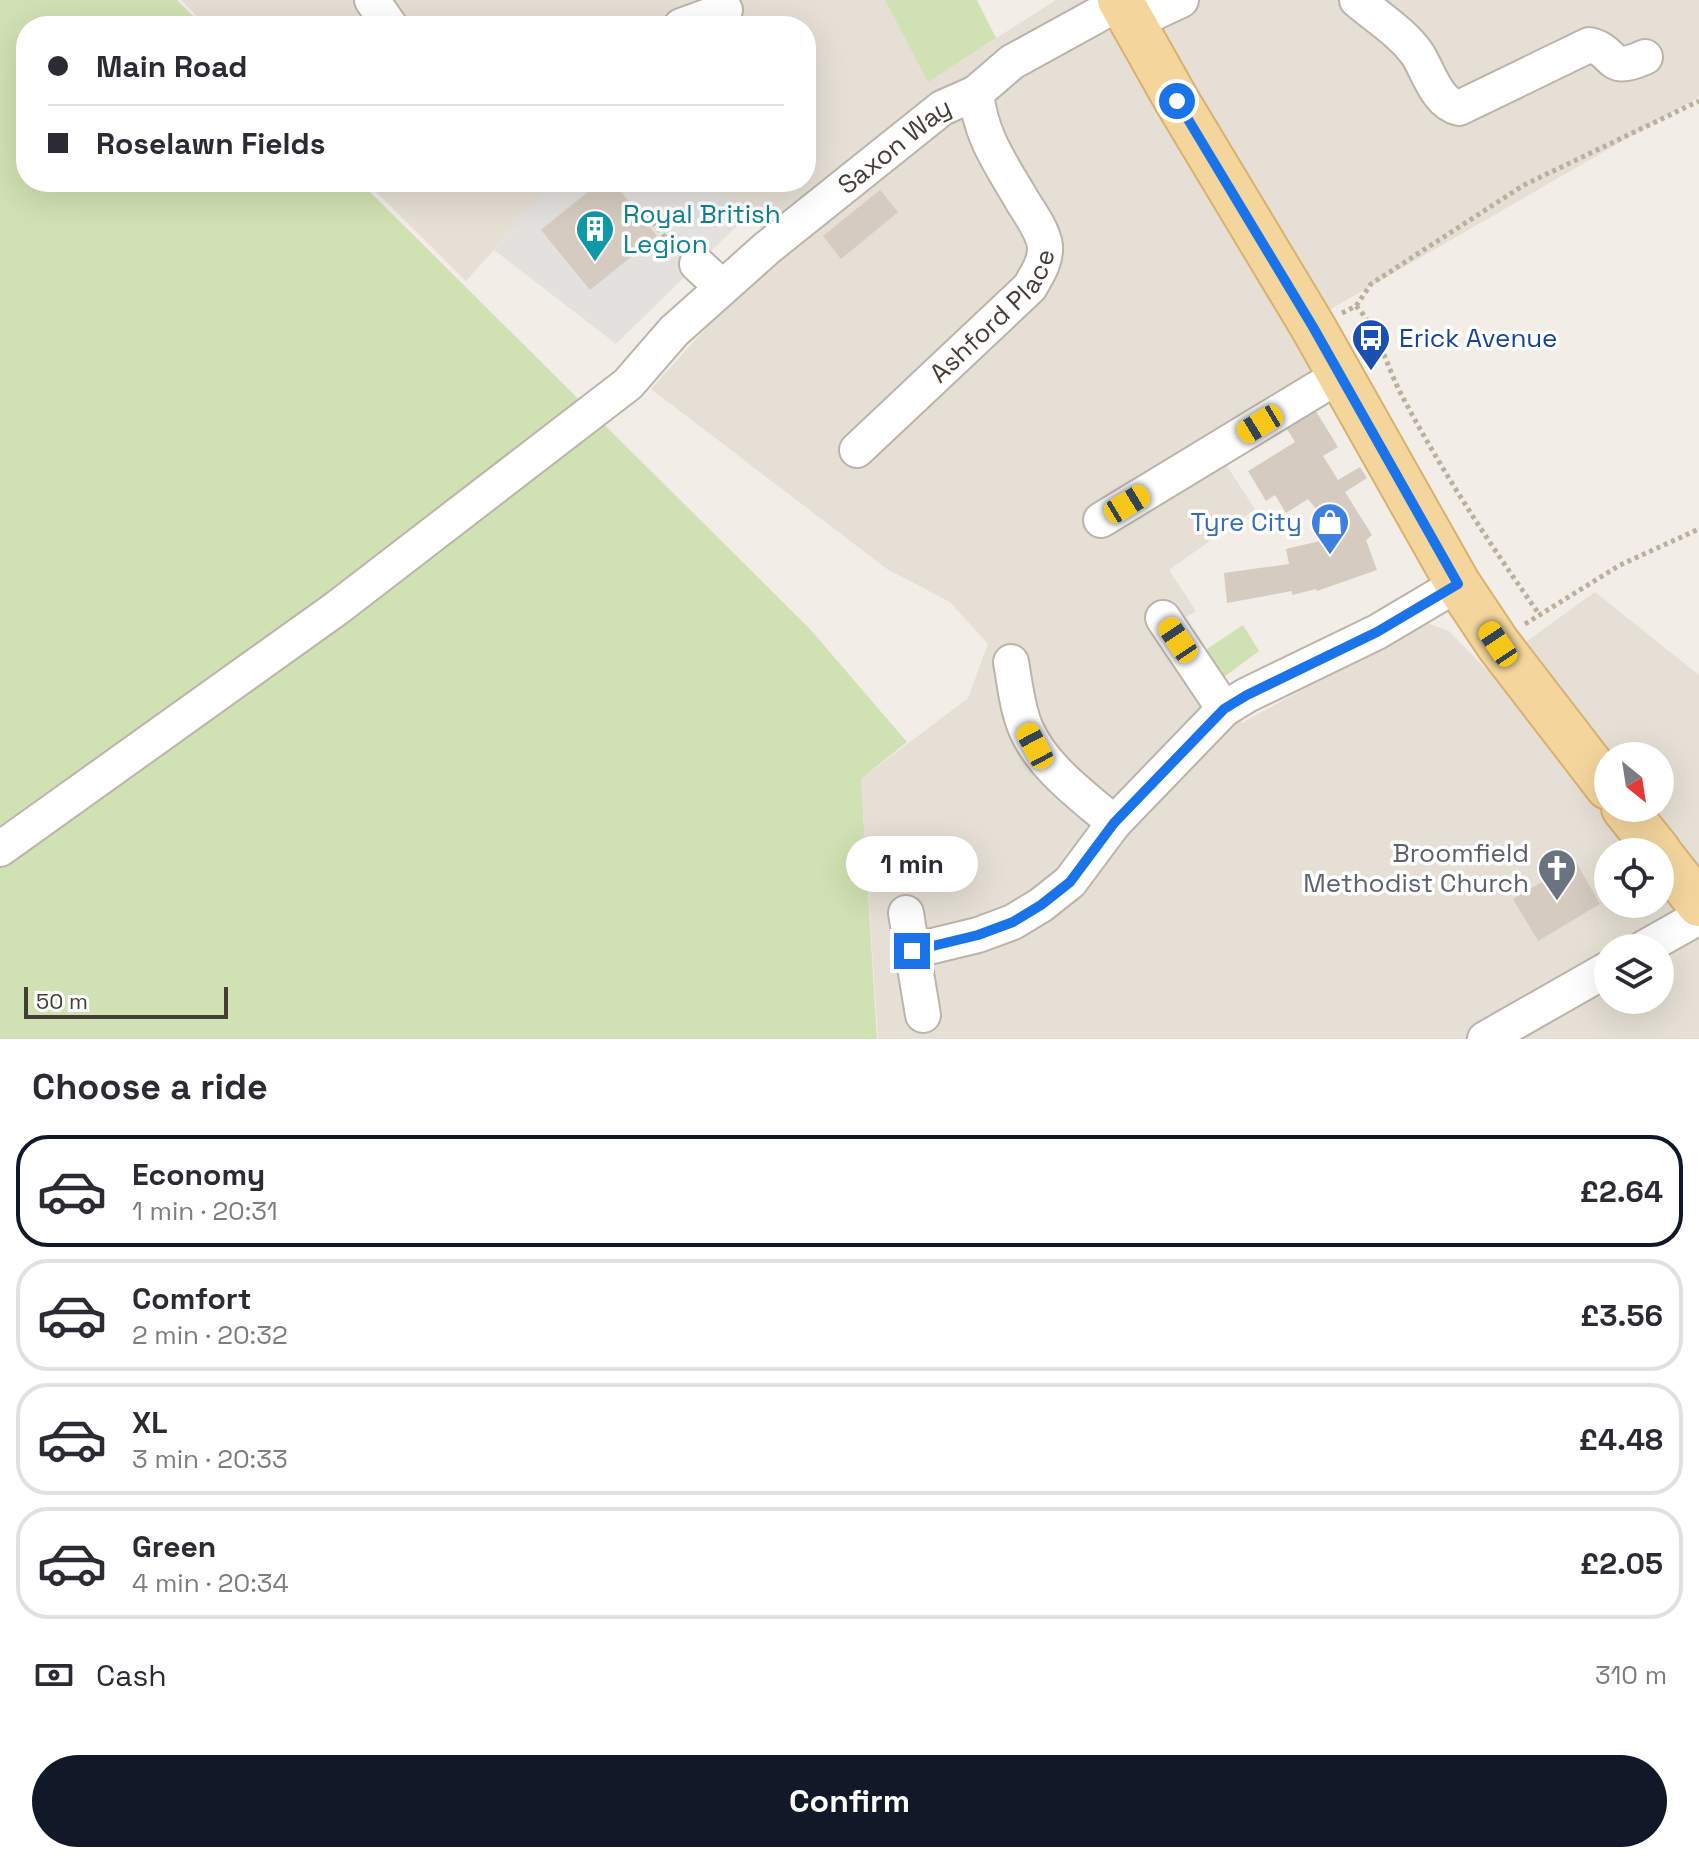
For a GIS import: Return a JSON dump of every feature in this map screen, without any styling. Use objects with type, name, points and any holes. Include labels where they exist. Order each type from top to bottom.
[{"type":"main road","points":[[1125,8],[1313,327],[1458,584],[1498,644],[1594,769]]},
{"type":"main road","points":[[1635,822],[1647,838]]},
{"type":"main road","points":[[1674,872],[1699,904]]},
{"type":"street","points":[[976,93],[1012,62],[1125,8],[1181,0]]},
{"type":"street","points":[[1357,0],[1405,40],[1417,54],[1444,101],[1459,108],[1589,45],[1620,64],[1627,65],[1645,57]]},
{"type":"street","points":[[708,16],[725,10]]},
{"type":"street","name":"Saxon Way","points":[[0,849],[337,608],[628,384],[674,331],[767,248],[942,108],[976,93]]},
{"type":"street","name":"Ashford Place","points":[[857,450],[1030,287],[1043,265],[1045,246],[1039,229],[990,145],[979,119],[976,93]]},
{"type":"street","points":[[684,255],[722,287]]},
{"type":"street","points":[[1101,520],[1340,375]]},
{"type":"street","points":[[912,951],[978,935],[1013,922],[1041,905],[1070,882],[1114,823],[1224,709],[1377,632],[1458,584]]},
{"type":"street","points":[[1163,618],[1224,709]]},
{"type":"street","points":[[1011,662],[1018,704],[1035,746],[1051,767],[1114,823]]},
{"type":"street","points":[[906,913],[923,1015]]},
{"type":"street","points":[[1669,934],[1699,917]]},
{"type":"street","points":[[1485,1039],[1594,977]]},
{"type":"path","points":[[1313,327],[1356,306],[1371,284],[1524,185],[1699,101]]},
{"type":"path","points":[[637,212],[642,208],[684,255]]},
{"type":"path","points":[[1356,306],[1367,319],[1402,396],[1466,507],[1539,614]]},
{"type":"path","points":[[1498,644],[1539,614],[1620,565],[1699,529]]},
{"type":"shaded area","points":[[181,0],[885,0],[929,81],[1056,0],[1699,0],[1699,97],[1291,332],[1315,378],[1211,442],[1255,509],[1169,570],[1196,611],[1176,623],[1242,723],[1424,622],[1449,631],[1487,670],[1595,592],[1699,675],[1699,1039],[878,1039],[861,779],[968,698],[988,644],[950,602],[887,569],[651,389],[781,252],[762,229],[718,192],[816,192],[816,16],[197,16]]},
{"type":"shaded area","points":[[376,192],[546,192],[466,281]]},
{"type":"shaded area","points":[[546,192],[718,192],[747,216],[616,344],[494,250]]},
{"type":"green space","points":[[0,0],[177,0],[193,16],[16,16],[16,192],[370,192],[810,629],[907,742],[861,779],[877,1039],[0,1039]]},
{"type":"green space","points":[[885,0],[977,0],[996,38],[928,82]]},
{"type":"green space","points":[[1243,625],[1259,651],[1224,677],[1204,651]]},
{"type":"building","points":[[880,190],[898,212],[841,259],[823,236]]},
{"type":"building","name":"Royal British Legion","points":[[588,192],[621,192],[657,236],[590,290],[541,230]]},
{"type":"building","points":[[1309,400],[1338,447],[1323,456],[1338,480],[1360,467],[1367,478],[1345,492],[1372,535],[1366,540],[1377,570],[1317,591],[1292,595],[1292,591],[1227,603],[1224,573],[1289,564],[1286,549],[1341,536],[1327,513],[1322,516],[1308,499],[1286,513],[1275,495],[1266,501],[1248,471],[1295,442],[1280,418]]},
{"type":"building","name":"Broomfield Methodist Church","points":[[1576,862],[1594,894],[1594,908],[1538,941],[1513,899]]},
{"type":"place","name":"Royal British Legion","points":[[595,263]]},
{"type":"place","name":"Erick Avenue","points":[[1371,372]]},
{"type":"place","name":"Tyre City","points":[[1330,556]]},
{"type":"place","name":"Broomfield Methodist Church","points":[[1557,902]]},
{"type":"route","points":[[912,951],[978,935],[1013,922],[1041,905],[1070,882],[1114,823],[1224,709],[1377,632],[1458,584],[1313,327],[1177,101]]}]
